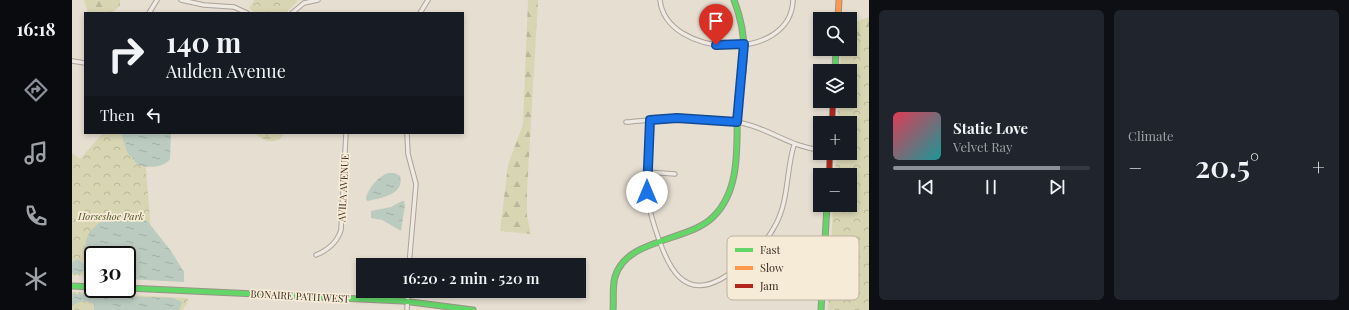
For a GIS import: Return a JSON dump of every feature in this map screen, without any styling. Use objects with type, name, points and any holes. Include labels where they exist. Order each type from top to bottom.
[{"type":"street","points":[[150,12],[157,0]]},
{"type":"street","points":[[181,0],[204,5],[234,7],[245,12]]},
{"type":"street","points":[[293,12],[301,5],[318,0]]},
{"type":"street","points":[[421,12],[428,0]]},
{"type":"street","points":[[660,0],[664,15],[682,34],[716,45],[744,44],[766,40],[777,33],[789,17],[793,0]]},
{"type":"street","points":[[613,310],[615,278],[621,265],[635,252],[698,227],[713,216],[723,203],[730,190],[733,178],[744,44],[742,20],[734,0]]},
{"type":"street","points":[[838,12],[839,0]]},
{"type":"street","points":[[72,61],[84,63]]},
{"type":"street","points":[[626,122],[677,118],[737,122],[760,128],[794,145],[813,149]]},
{"type":"street","points":[[650,120],[647,172],[648,204],[660,242],[672,272],[686,281],[700,284],[710,283],[727,275]]},
{"type":"street","name":"AVILA AVENUE","points":[[316,255],[331,246],[337,240],[341,230],[346,134]]},
{"type":"street","points":[[407,134],[408,154],[416,184],[410,258]]},
{"type":"street","points":[[768,236],[776,224],[786,199],[790,161],[794,145]]},
{"type":"street","points":[[647,172],[675,174]]},
{"type":"street","points":[[825,236],[827,212]]},
{"type":"street","points":[[72,286],[84,287]]},
{"type":"street","name":"BONAIRE PATH WEST","points":[[136,288],[407,301],[473,310]]},
{"type":"street","points":[[407,298],[407,310]]},
{"type":"street","points":[[821,310],[822,300]]},
{"type":"green space","points":[[84,0],[120,0],[120,5],[113,12],[88,12]]},
{"type":"green space","points":[[254,0],[298,0],[287,12],[254,12],[249,8]]},
{"type":"green space","points":[[528,0],[538,0],[527,191],[527,216],[531,234],[500,231],[508,165],[523,124]]},
{"type":"green space","points":[[869,17],[869,37],[857,36],[857,21]]},
{"type":"green space","points":[[857,36],[869,36],[869,310],[828,310],[828,300],[859,300],[859,236],[832,236],[833,212],[857,212],[857,168],[835,168],[836,160],[857,160],[857,116],[837,116],[838,108],[857,108],[857,64],[840,64],[841,56],[857,56]]},
{"type":"green space","name":"Horseshoe Park","points":[[102,134],[143,134],[155,279],[136,263],[136,246],[84,246],[84,276],[72,275],[72,153],[80,159]]},
{"type":"green space","points":[[256,134],[284,134],[279,140],[269,141],[261,138]]},
{"type":"green space","points":[[72,292],[84,293],[84,298],[136,298],[136,295],[188,298],[187,304],[182,310],[72,310]]},
{"type":"water","points":[[121,134],[171,134],[170,159],[160,166],[146,167],[138,165],[127,152]]},
{"type":"water","points":[[388,173],[395,173],[400,176],[401,182],[399,188],[385,197],[368,201],[366,199],[371,187],[381,177]]},
{"type":"water","points":[[404,201],[405,205],[401,231],[382,220],[371,218],[371,211],[391,207]]},
{"type":"water","points":[[124,214],[134,215],[148,222],[171,251],[184,272],[184,282],[136,279],[136,246],[86,246],[87,237],[92,230],[106,219]]},
{"type":"water","points":[[77,259],[84,264],[84,271],[80,274],[72,273],[72,263]]},
{"type":"water","points":[[72,294],[84,294],[84,298],[136,298],[136,297],[173,298],[182,302],[179,310],[94,310],[94,305],[89,302],[80,302],[72,306]]},
{"type":"traffic: fast","points":[[613,310],[614,281],[621,264],[631,255],[644,247],[702,225],[713,217],[723,205],[730,191],[736,161],[738,98],[743,71],[744,53],[742,26],[734,0]]},
{"type":"traffic: fast","points":[[835,64],[836,56]]},
{"type":"traffic: fast","points":[[825,236],[827,212]]},
{"type":"traffic: fast","points":[[72,286],[84,287]]},
{"type":"traffic: fast","points":[[136,288],[403,301],[473,310]]},
{"type":"traffic: fast","points":[[821,310],[822,300]]},
{"type":"traffic: slow","points":[[838,12],[839,0]]},
{"type":"traffic: jam","points":[[832,116],[833,108]]},
{"type":"traffic: jam","points":[[829,168],[830,160]]},
{"type":"route","points":[[647,192],[646,183],[650,120],[677,118],[729,120],[737,122],[738,94],[744,61],[744,44],[730,46],[716,45]]}]
